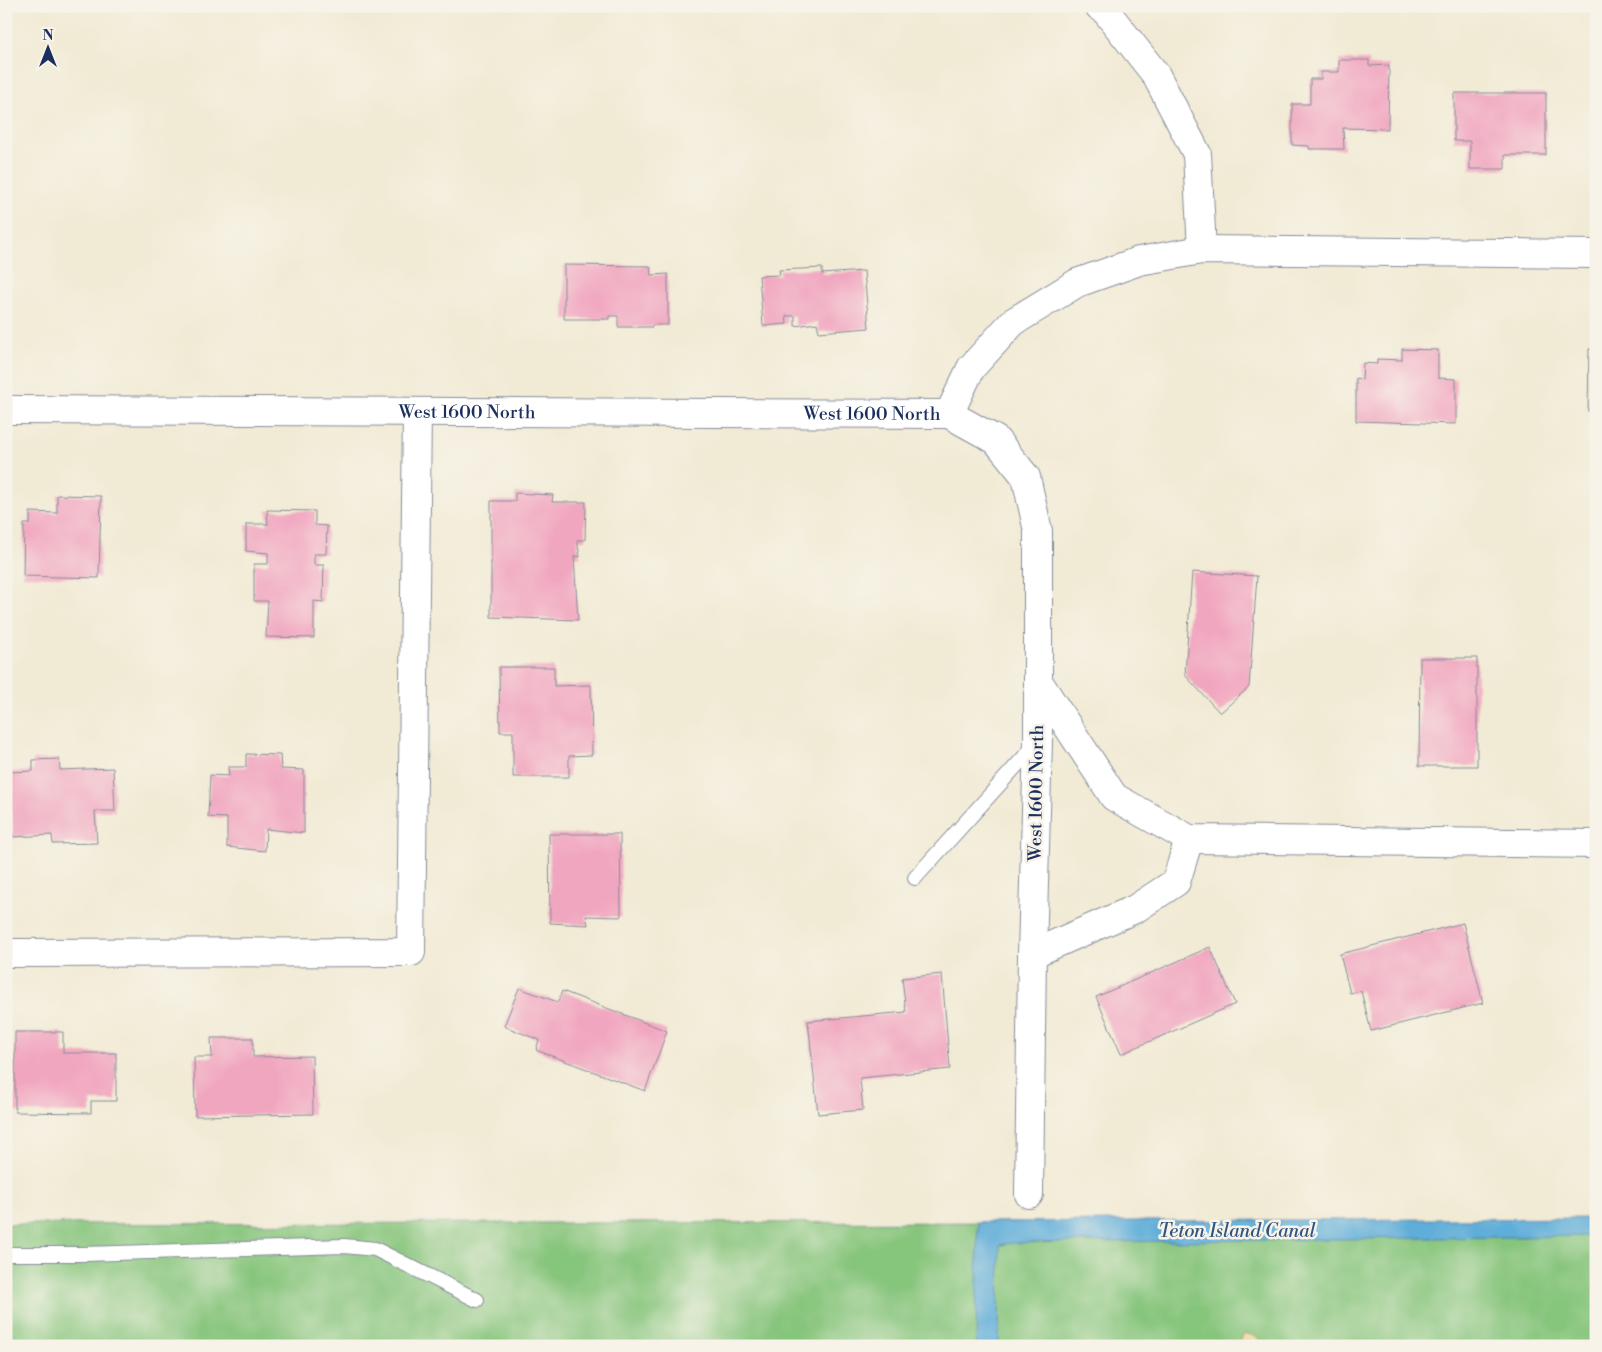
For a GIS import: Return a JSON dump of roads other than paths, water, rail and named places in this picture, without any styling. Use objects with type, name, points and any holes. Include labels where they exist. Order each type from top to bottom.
[{"type":"street","points":[[1099,6],[1156,75],[1196,154],[1202,250]]},
{"type":"street","points":[[949,414],[971,368],[1013,322],[1077,283],[1139,261],[1202,250],[1596,254]]},
{"type":"street","name":"West 1600 North","points":[[6,410],[949,414],[996,440],[1026,477],[1038,531],[1038,741],[1028,1194]]},
{"type":"street","points":[[6,953],[411,952],[417,412]]},
{"type":"street","points":[[1038,681],[1114,797],[1189,839],[1596,844]]},
{"type":"street","points":[[1032,954],[1135,910],[1176,882],[1189,839]]},
{"type":"lane","points":[[915,878],[1038,741]]},
{"type":"lane","points":[[6,1254],[84,1254],[344,1246],[376,1249],[477,1300]]},
{"type":"water","name":"Teton Island Canal","points":[[1596,1218],[1596,1236],[1012,1243],[1000,1245],[999,1346],[976,1346],[978,1222]]}]
